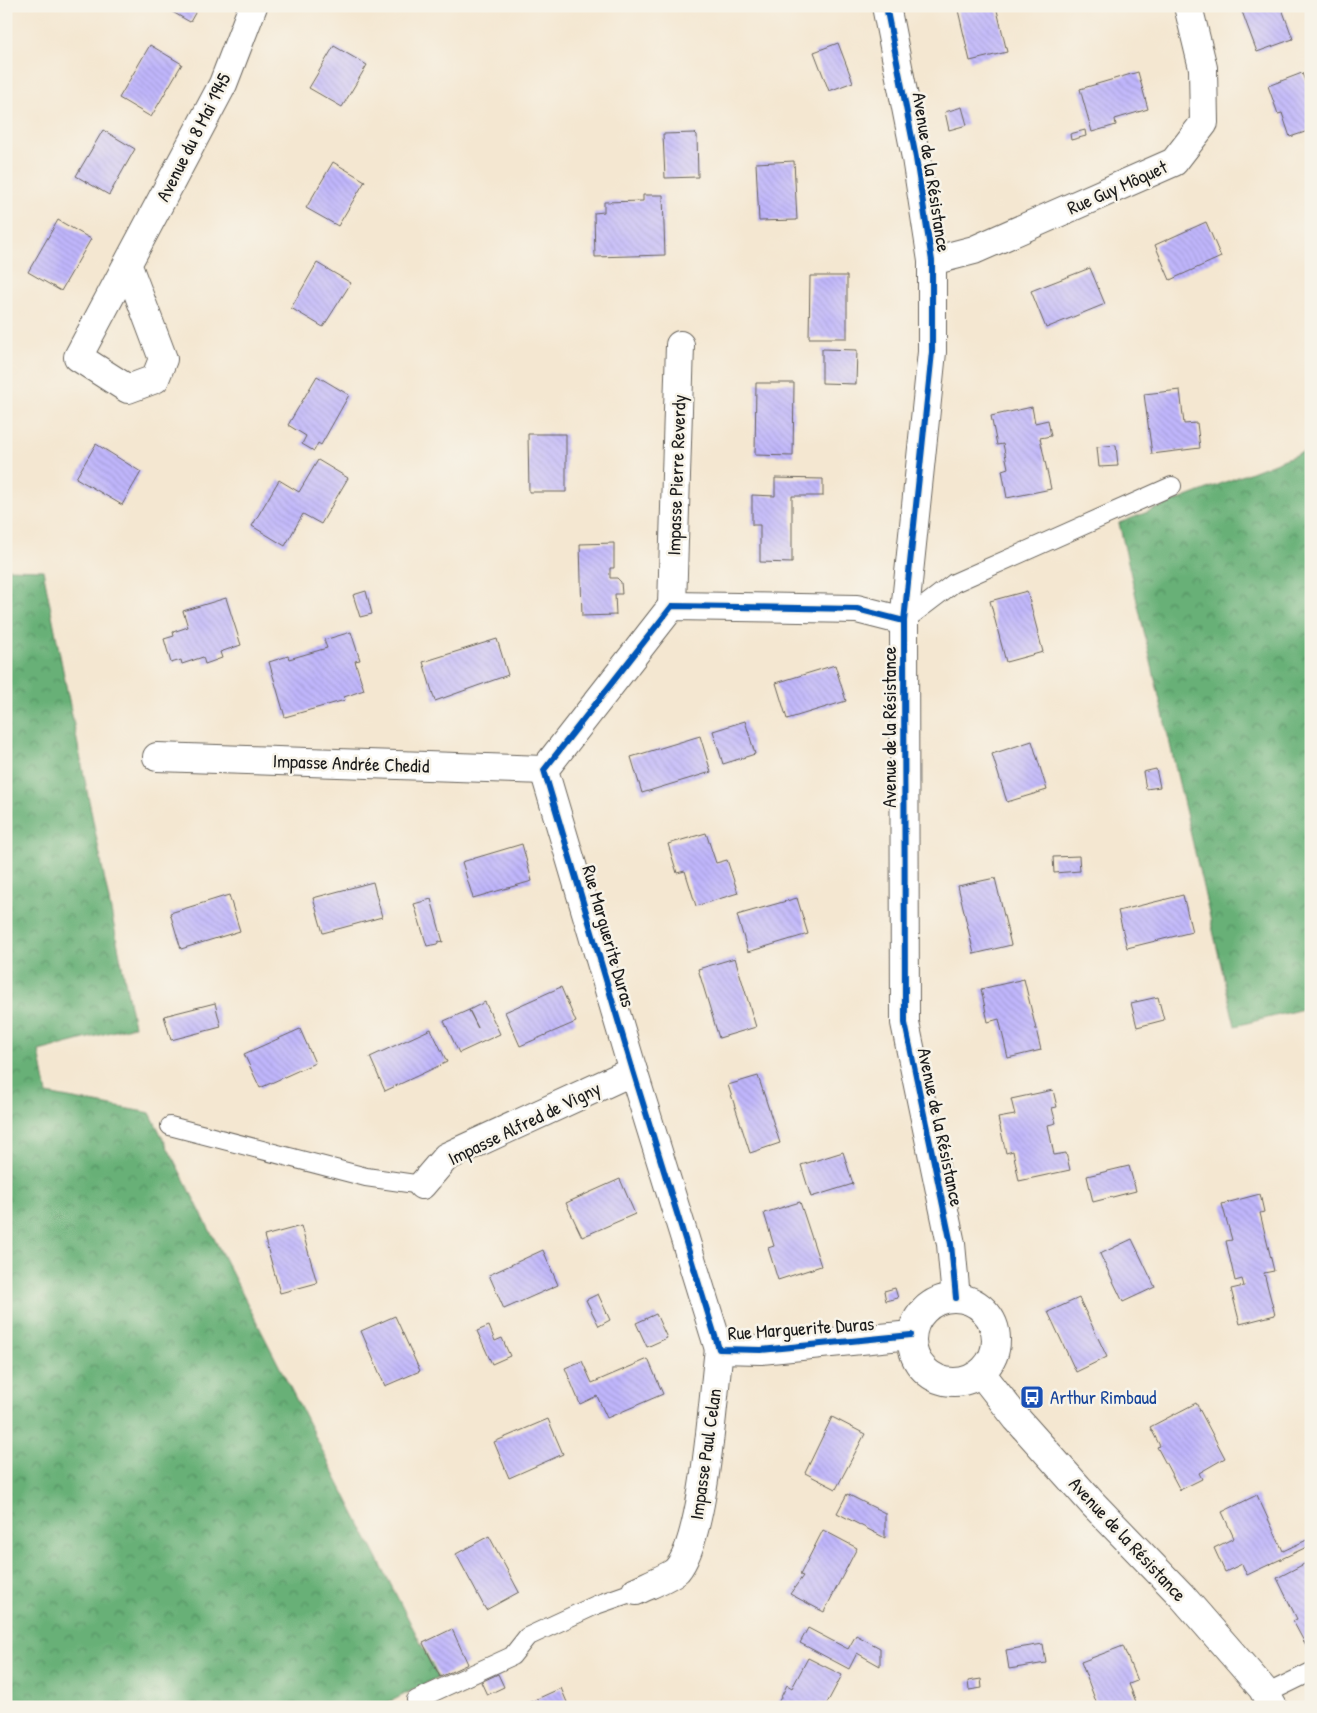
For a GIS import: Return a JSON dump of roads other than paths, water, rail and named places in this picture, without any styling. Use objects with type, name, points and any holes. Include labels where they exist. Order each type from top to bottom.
[{"type":"street","name":"Avenue du 8 Mai 1945","points":[[128,266],[223,84],[252,6]]},
{"type":"street","name":"Avenue de la Résistance","points":[[886,6],[916,158],[932,261],[932,352],[904,621],[905,1023],[950,1244],[956,1298]]},
{"type":"street","name":"Rue Guy Môquet","points":[[932,261],[974,250],[1174,162],[1204,123],[1203,68],[1188,6]]},
{"type":"street","name":"Impasse Pierre Reverdy","points":[[672,606],[680,345]]},
{"type":"street","points":[[544,770],[672,606],[857,609],[904,621]]},
{"type":"street","name":"Impasse Andrée Chedid","points":[[157,757],[544,770]]},
{"type":"street","name":"Rue Marguerite Duras","points":[[544,770],[633,1071],[719,1349],[761,1350],[911,1335]]},
{"type":"street","name":"Impasse Alfred de Vigny","points":[[422,1186],[446,1157],[633,1071]]},
{"type":"street","points":[[956,1298],[980,1306],[989,1315],[997,1339],[995,1352],[990,1363],[981,1373],[971,1380],[946,1382],[934,1378],[916,1360],[912,1348],[911,1335],[915,1323],[922,1312],[943,1299],[956,1298]]},
{"type":"street","name":"Impasse Paul Celan","points":[[636,1591],[677,1570],[698,1518],[719,1349]]},
{"type":"street","name":"Avenue de la Résistance","points":[[981,1373],[1017,1419],[1087,1497],[1181,1595],[1269,1700]]},
{"type":"lane","points":[[904,621],[954,583],[1172,486]]},
{"type":"lane","points":[[170,1126],[366,1177],[422,1186]]},
{"type":"lane","points":[[416,1700],[512,1656],[527,1637],[596,1605],[636,1591]]},
{"type":"lane","points":[[1269,1700],[1311,1672]]},
{"type":"place","name":"Arthur Rimbaud","points":[[1032,1397]]}]
